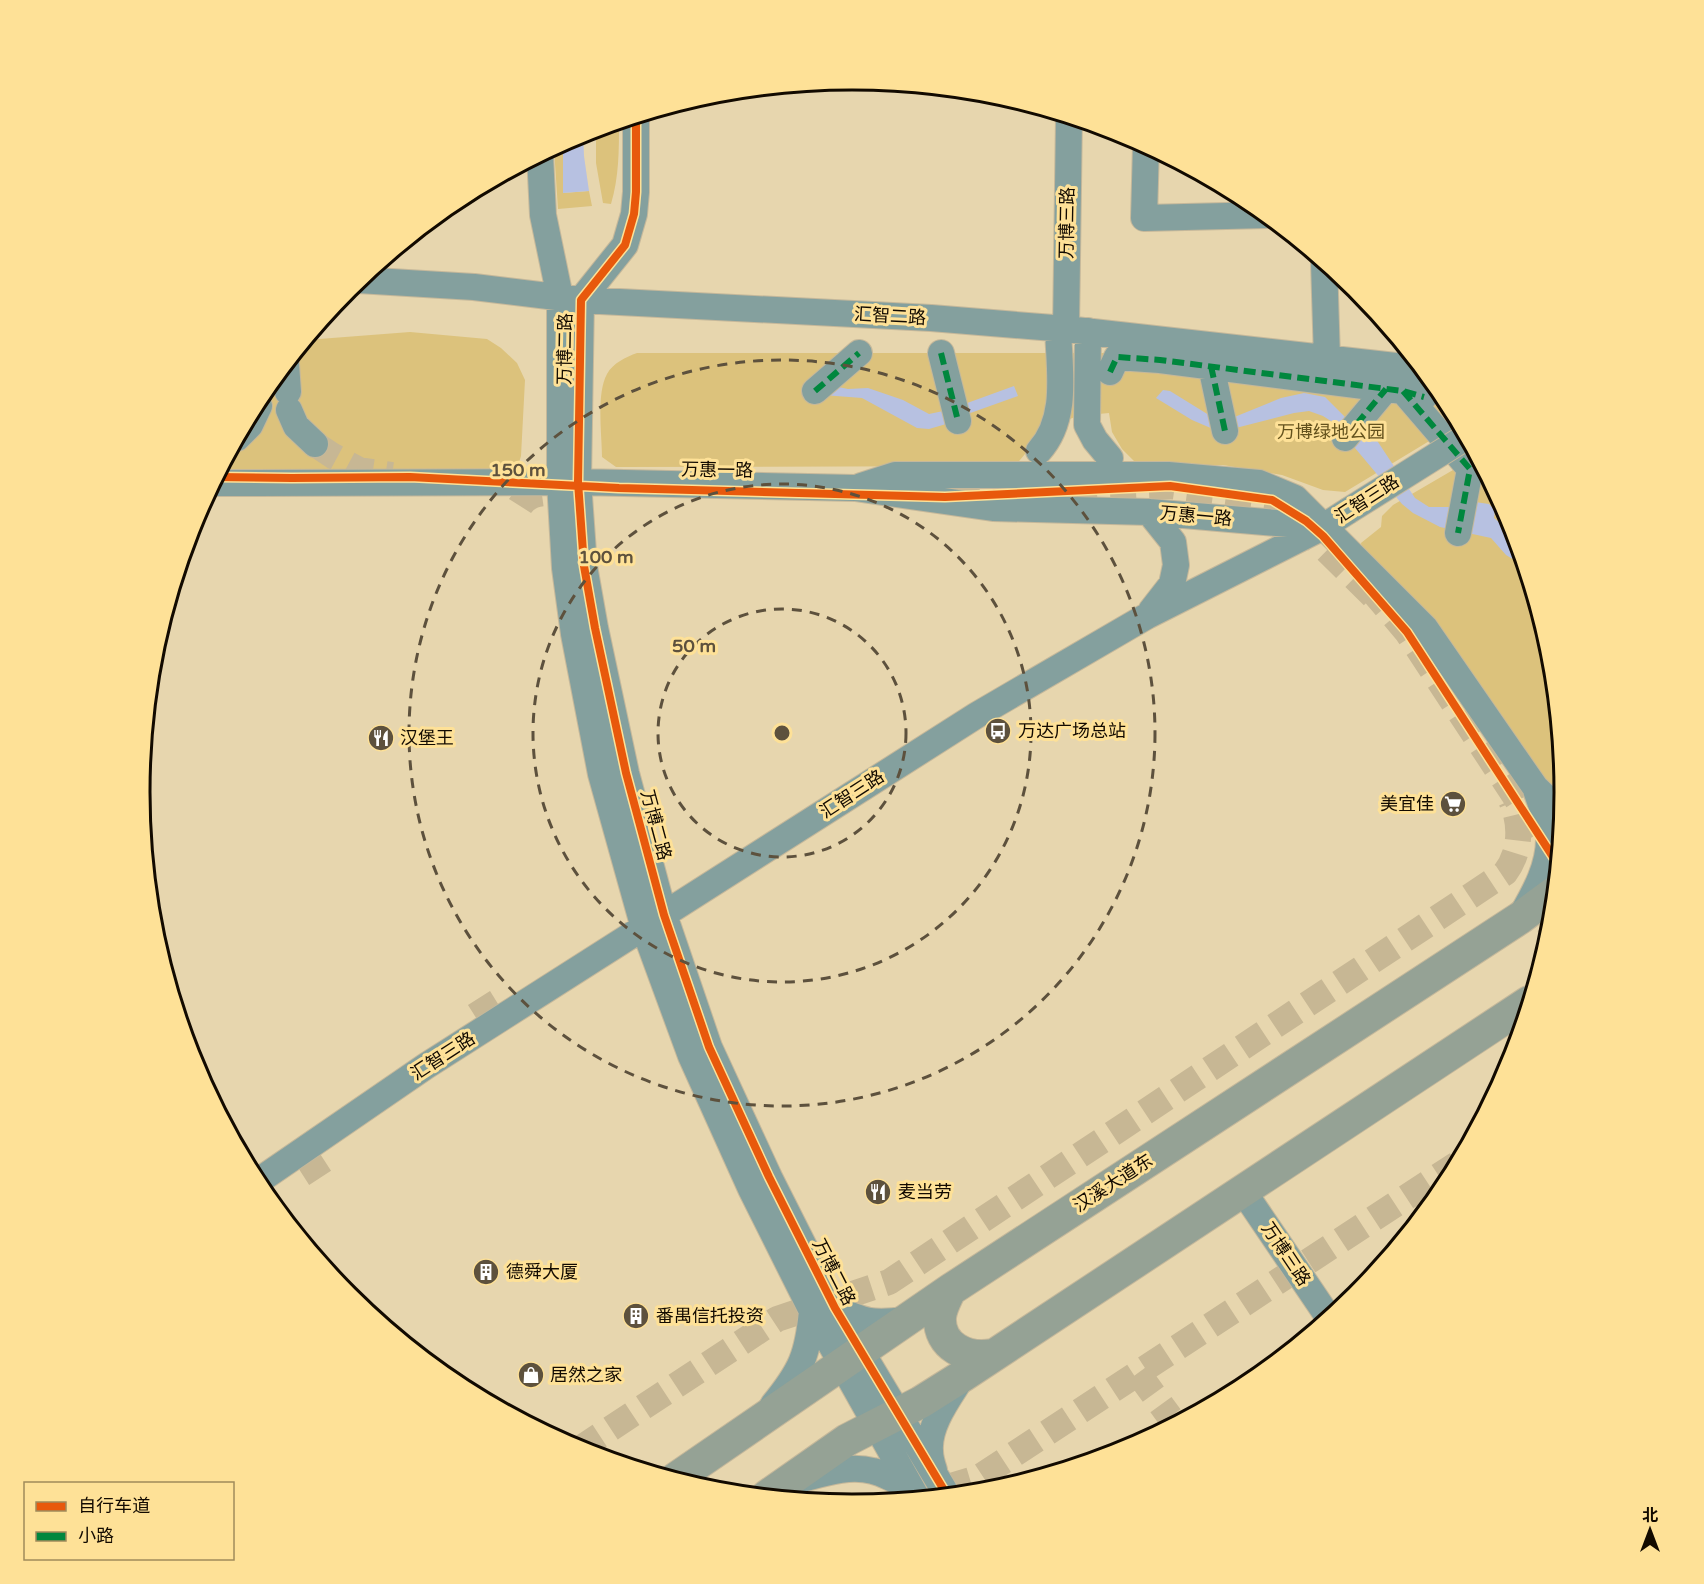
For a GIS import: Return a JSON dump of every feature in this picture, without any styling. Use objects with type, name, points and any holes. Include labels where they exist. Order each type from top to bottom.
[{"type":"main road","name":"汉溪大道东","points":[[683,1473],[950,1290],[1520,918],[1546,899]]},
{"type":"main road","points":[[777,1489],[847,1440],[921,1402],[963,1375],[1520,1008]]},
{"type":"main road","points":[[950,1290],[940,1317],[941,1330],[947,1341],[970,1356],[993,1355]]},
{"type":"street","name":"万博二路","points":[[570,298],[625,244],[634,214],[636,124]]},
{"type":"street","name":"万博三路","points":[[1069,124],[1071,329]]},
{"type":"street","points":[[1146,154],[1144,218],[1252,215]]},
{"type":"street","name":"万博二路","points":[[540,163],[543,215],[570,298],[569,482],[595,628],[626,772],[654,921],[709,1047],[770,1177],[824,1309],[887,1420],[941,1486]]},
{"type":"street","points":[[1324,273],[1327,358]]},
{"type":"street","name":"汇智二路","points":[[372,281],[474,287],[570,298],[931,318],[1071,329],[1411,368]]},
{"type":"street","points":[[1040,451],[1056,425],[1071,329]]},
{"type":"street","points":[[1071,329],[1086,400],[1088,426],[1095,440],[1110,458]]},
{"type":"street","points":[[815,391],[860,353]]},
{"type":"street","points":[[941,353],[958,420]]},
{"type":"street","points":[[1110,372],[1116,357],[1211,366],[1404,392],[1470,469],[1458,533]]},
{"type":"street","points":[[1211,366],[1224,424]]},
{"type":"street","points":[[287,376],[288,401],[296,426],[315,444]]},
{"type":"street","points":[[1351,431],[1404,392]]},
{"type":"street","name":"汇智三路","points":[[265,1177],[426,1066],[977,715],[1147,616],[1323,527],[1459,440]]},
{"type":"street","name":"万惠一路","points":[[855,488],[895,474],[1168,475],[1259,483],[1295,498],[1425,628],[1535,787]]},
{"type":"street","name":"万惠一路","points":[[222,483],[569,482],[855,488],[993,508],[1149,512],[1323,527]]},
{"type":"street","points":[[855,488],[1004,496],[1176,496],[1255,503]]},
{"type":"street","points":[[1147,616],[1172,584],[1176,565],[1173,542],[1149,512]]},
{"type":"street","points":[[1535,787],[1553,805]]},
{"type":"street","points":[[1520,918],[1536,890],[1543,871],[1549,838],[1535,787]]},
{"type":"street","name":"万博三路","points":[[1243,1191],[1324,1311]]},
{"type":"street","points":[[763,1418],[787,1390],[800,1369],[824,1309],[877,1323],[905,1320]]},
{"type":"street","points":[[941,1486],[929,1450],[933,1431],[943,1406],[963,1375]]},
{"type":"street","name":"万博二路","points":[[887,1420],[913,1491]]},
{"type":"street","points":[[777,1490],[834,1471],[852,1469],[873,1471],[910,1491]]},
{"type":"green space","points":[[619,130],[616,184],[611,204],[603,203],[596,163],[596,138]]},
{"type":"green space","points":[[563,152],[563,193],[589,191],[592,206],[558,209],[555,156]]},
{"type":"green space","points":[[410,332],[487,339],[501,348],[517,363],[525,380],[521,456],[516,472],[227,473],[268,402],[316,339]]},
{"type":"green space","name":"万博绿地公园","points":[[637,353],[1157,353],[1422,383],[1452,427],[1345,492],[1323,490],[1282,475],[1223,465],[1165,466],[1136,463],[1122,449],[1112,432],[1109,413],[1077,416],[1045,430],[1015,466],[616,467],[602,457],[600,415],[602,392],[607,374],[624,359]]},
{"type":"green space","points":[[1470,460],[1501,523],[1530,610],[1541,655],[1548,700],[1554,797],[1363,558],[1361,543],[1381,527],[1382,516],[1393,505]]},
{"type":"water","points":[[583,143],[589,191],[563,193],[563,152]]},
{"type":"water","points":[[829,385],[848,389],[868,388],[903,400],[929,414],[948,410],[953,422],[929,429],[917,428],[862,398],[823,395]]},
{"type":"water","points":[[1014,386],[1018,396],[962,416],[959,406]]},
{"type":"water","points":[[1163,390],[1170,391],[1217,420],[1232,418],[1281,398],[1304,393],[1325,397],[1361,433],[1376,439],[1415,498],[1429,507],[1456,507],[1475,502],[1489,504],[1495,510],[1494,518],[1501,524],[1515,560],[1506,555],[1491,538],[1440,527],[1413,513],[1402,504],[1334,423],[1323,416],[1309,411],[1294,413],[1220,432],[1192,420],[1156,398]]},
{"type":"tunnel","points":[[315,444],[359,470],[392,475]]},
{"type":"tunnel","points":[[954,496],[1170,486],[1272,500],[1318,531]]},
{"type":"tunnel","points":[[520,506],[529,497],[535,495],[568,493]]},
{"type":"tunnel","points":[[1299,523],[1378,601]]},
{"type":"tunnel","points":[[1369,587],[1407,632],[1551,851]]},
{"type":"tunnel","points":[[589,1443],[777,1319],[889,1282],[1505,873],[1514,856],[1518,838],[1517,819],[1511,800]]},
{"type":"tunnel","points":[[1542,886],[1541,908],[1543,914]]},
{"type":"tunnel","points":[[479,998],[499,1030]]},
{"type":"tunnel","points":[[306,1156],[326,1187]]},
{"type":"tunnel","points":[[945,1488],[978,1478],[1440,1175]]},
{"type":"tunnel","points":[[1138,1373],[1170,1417]]},
{"type":"marked path","points":[[815,391],[859,353]]},
{"type":"marked path","points":[[941,353],[958,421]]},
{"type":"marked path","points":[[1110,372],[1117,357],[1160,360],[1403,391],[1424,397]]},
{"type":"marked path","points":[[1211,366],[1225,431]]},
{"type":"marked path","points":[[1345,438],[1386,389]]},
{"type":"marked path","points":[[1403,391],[1470,469],[1458,533]]},
{"type":"cycle path","points":[[636,124],[634,214],[625,245],[581,300],[578,482],[584,566],[626,773],[664,915],[709,1047],[769,1177],[835,1308],[943,1488]]},
{"type":"cycle path","points":[[225,477],[410,477],[619,488],[945,497],[1170,486],[1272,500],[1306,521],[1323,536],[1407,632],[1551,853]]},
{"type":"place","name":"万达广场总站","points":[[998,731]]},
{"type":"place","name":"汉堡王","points":[[381,738]]},
{"type":"place","name":"美宜佳","points":[[1453,804]]},
{"type":"place","name":"麦当劳","points":[[878,1192]]},
{"type":"place","name":"德舜大厦","points":[[486,1272]]},
{"type":"place","name":"番禺信托投资","points":[[636,1316]]},
{"type":"place","name":"居然之家","points":[[531,1375]]}]
